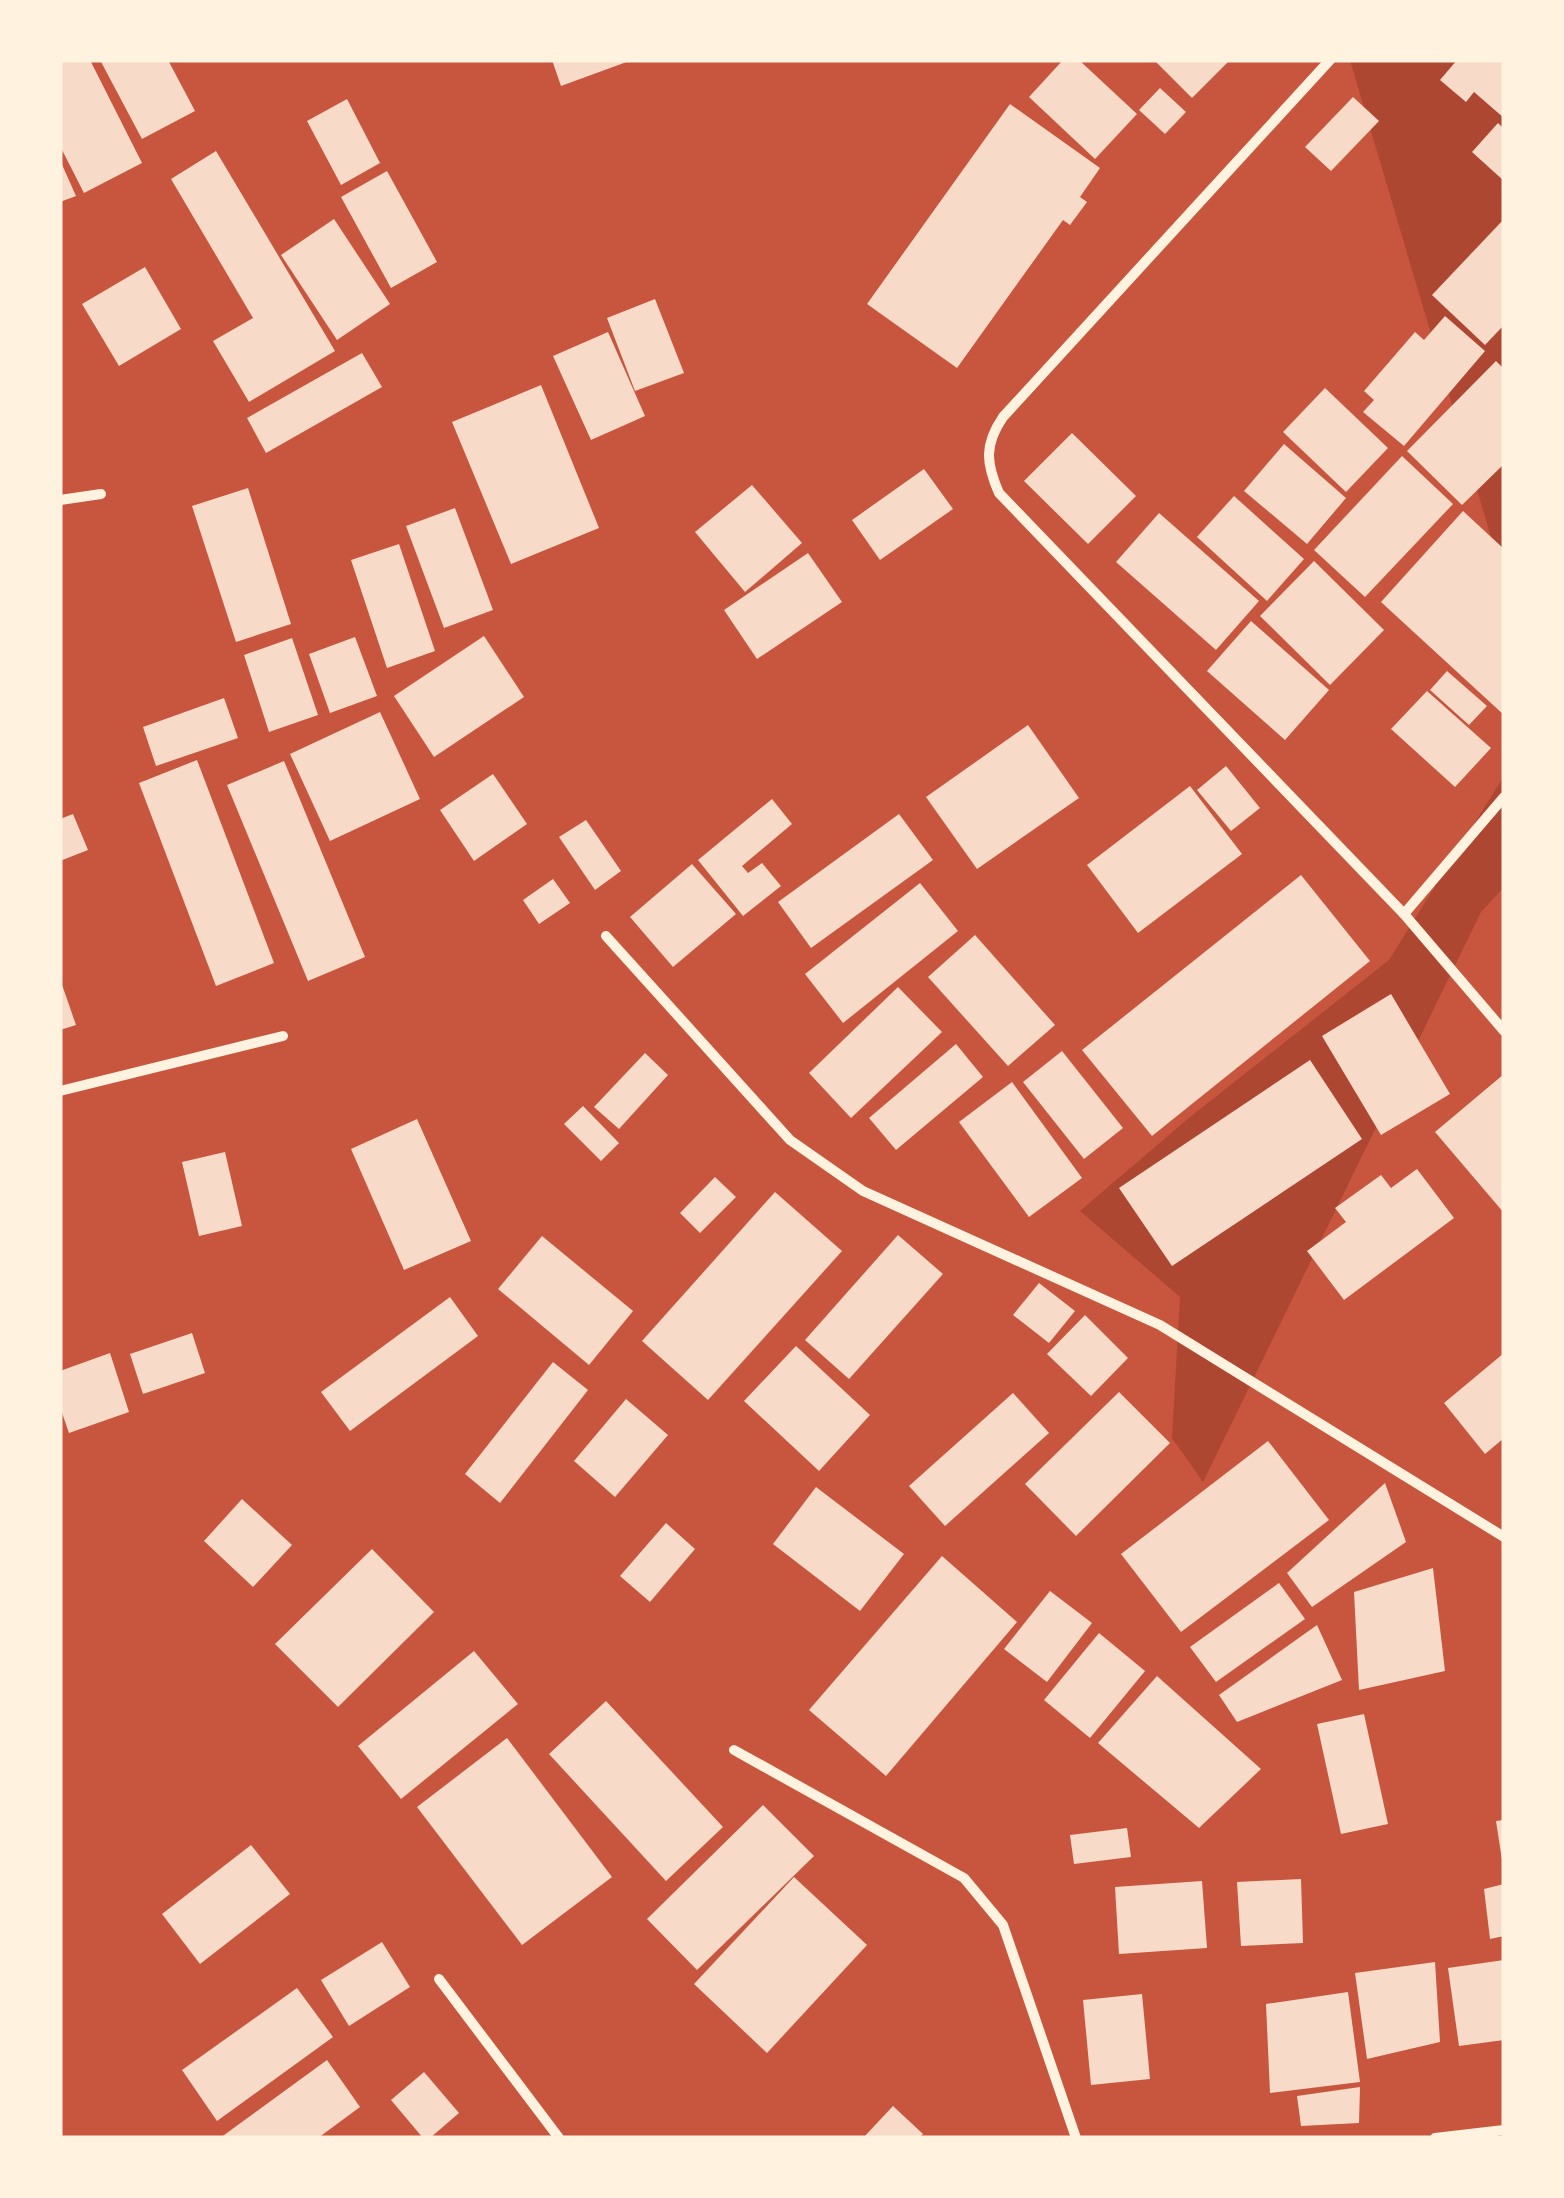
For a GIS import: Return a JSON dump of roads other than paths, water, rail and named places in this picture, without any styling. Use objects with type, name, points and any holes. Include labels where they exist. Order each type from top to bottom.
[{"type":"street","points":[[1330,60],[1003,417],[989,438],[988,466],[999,493],[1404,914],[1504,1032]]},
{"type":"street","points":[[60,500],[101,494]]},
{"type":"street","points":[[1404,914],[1504,797]]},
{"type":"street","points":[[606,936],[790,1140],[826,1168],[863,1191],[1160,1325],[1504,1536]]},
{"type":"street","points":[[60,1091],[283,1036]]},
{"type":"street","points":[[734,1750],[964,1878],[1003,1925],[1076,2138]]},
{"type":"street","points":[[439,1979],[559,2138]]},
{"type":"street","points":[[1436,2138],[1504,2130]]}]
